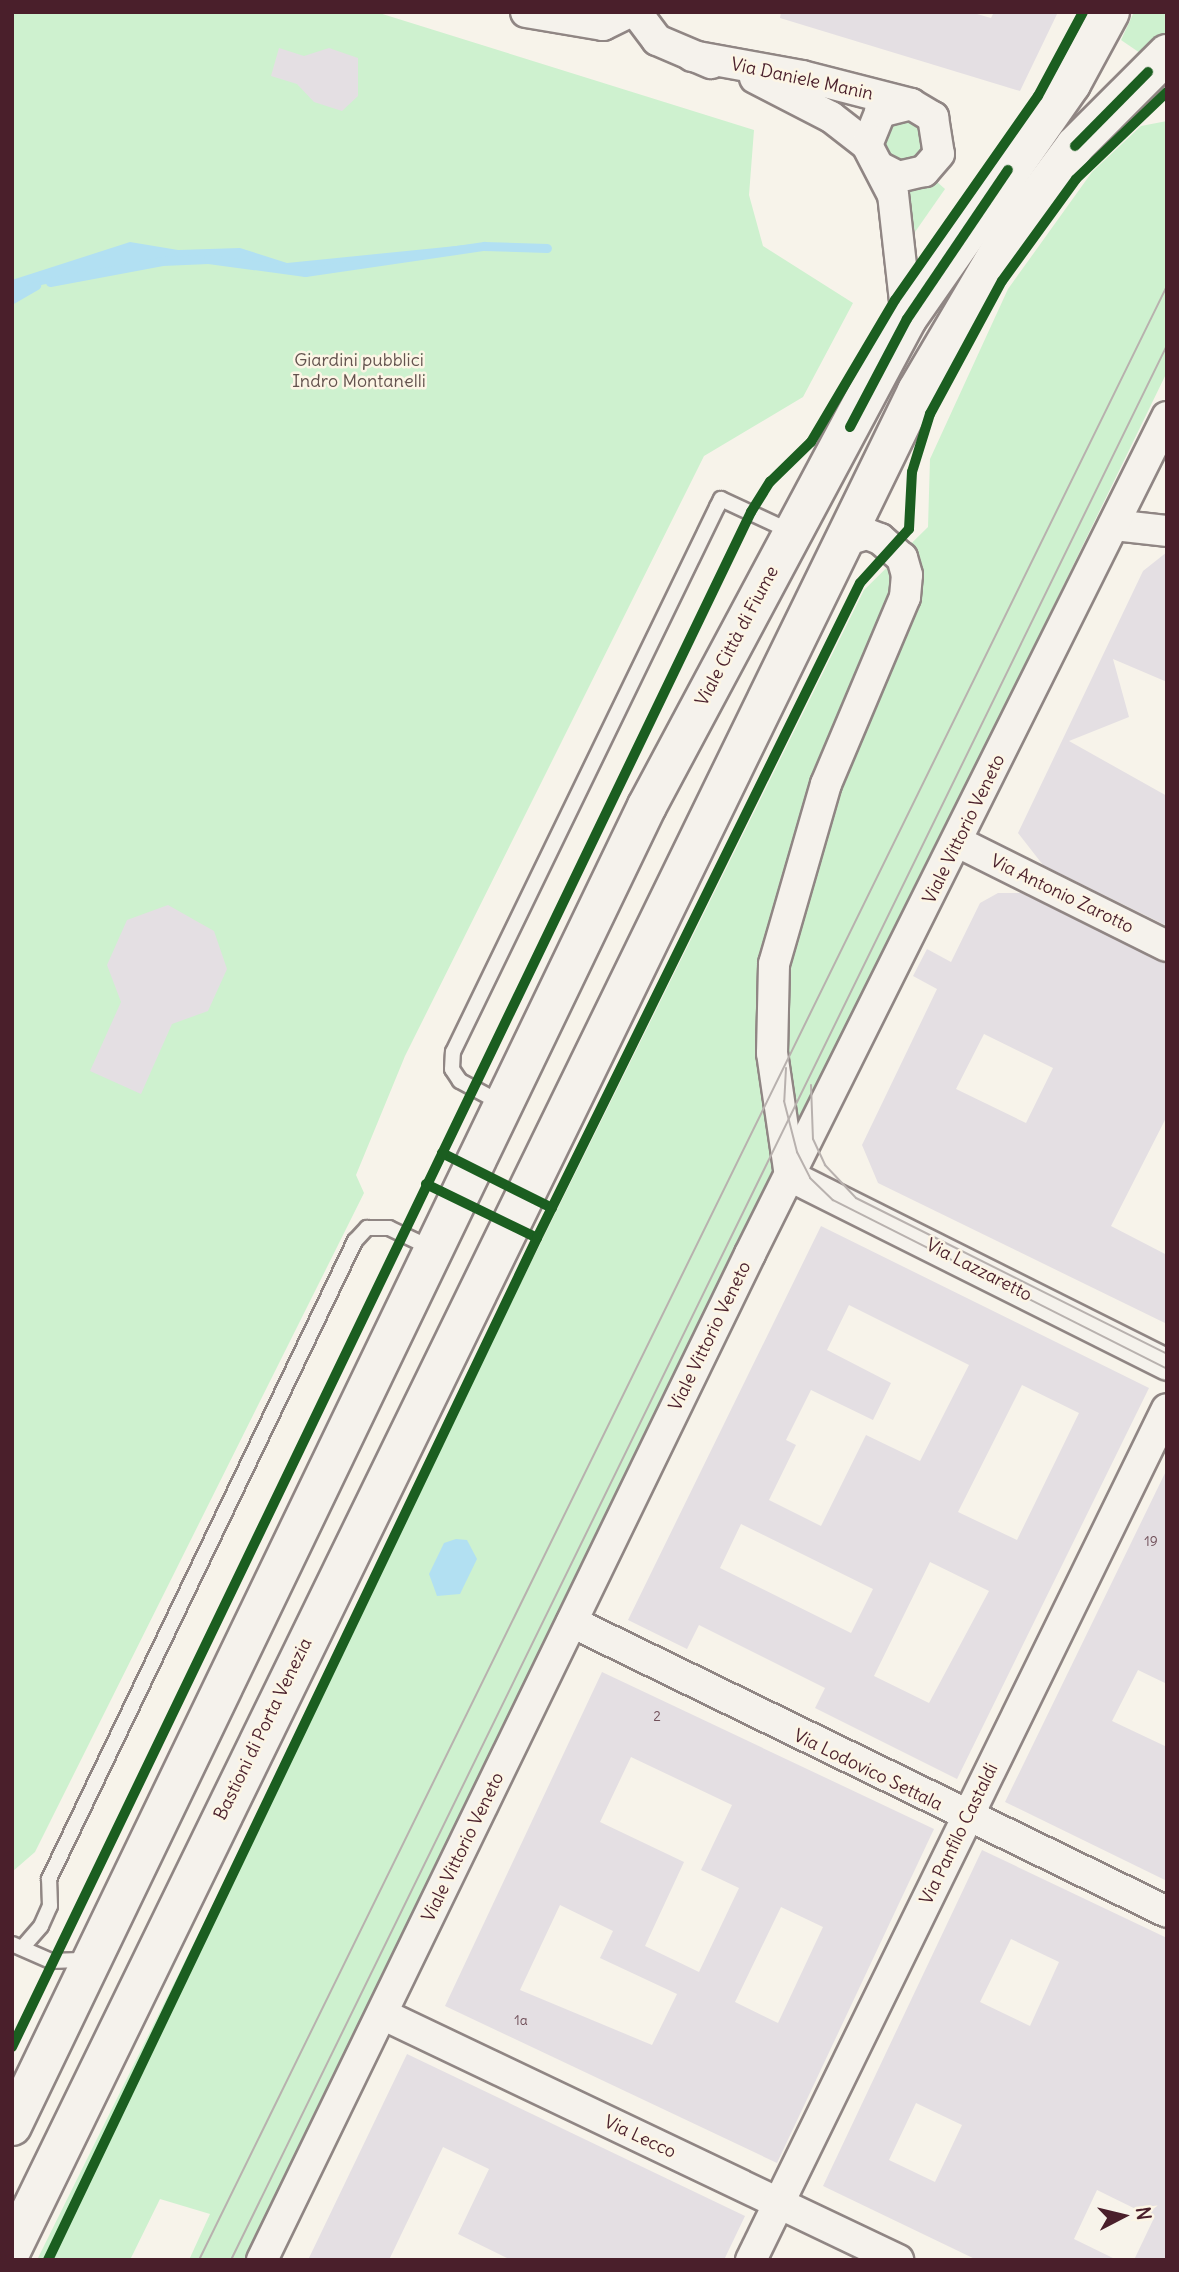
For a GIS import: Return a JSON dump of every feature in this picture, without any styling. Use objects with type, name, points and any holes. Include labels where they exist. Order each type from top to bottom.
[{"type":"main road","name":"Viale Città di Fiume","points":[[431,1248],[647,806],[907,319],[1051,111],[1110,12]]},
{"type":"main road","points":[[844,541],[964,308],[1074,146],[1167,54]]},
{"type":"main road","name":"Bastioni di Porta Venezia","points":[[12,2249],[515,1210],[844,541]]},
{"type":"main road","points":[[12,2126],[431,1248]]},
{"type":"street","points":[[526,12],[603,25],[630,12]]},
{"type":"street","name":"Via Daniele Manin","points":[[636,12],[657,40],[692,56],[803,101],[873,156],[912,176],[939,154],[933,117],[911,104],[692,56]]},
{"type":"street","name":"Via Daniele Manin","points":[[873,156],[880,112],[911,104]]},
{"type":"street","points":[[873,156],[895,206],[907,319]]},
{"type":"street","name":"Viale Vittorio Veneto","points":[[262,2260],[790,1176],[1167,417]]},
{"type":"street","points":[[1114,525],[1167,531]]},
{"type":"street","points":[[790,1176],[772,1053],[774,964],[813,824],[905,597],[907,575],[892,548],[867,534],[844,541]]},
{"type":"street","name":"Via Antonio Zarotto","points":[[958,842],[1167,946]]},
{"type":"street","name":"Via Lazzaretto","points":[[790,1176],[1167,1365]]},
{"type":"street","name":"Via Panfilo Castaldi","points":[[751,2260],[1167,1409]]},
{"type":"street","name":"Via Lodovico Settala","points":[[572,1622],[967,1818],[1167,1912]]},
{"type":"street","name":"Via Lecco","points":[[382,2014],[898,2260]]},
{"type":"lane","points":[[502,1104],[460,1081],[452,1069],[453,1052],[721,499],[792,532]]},
{"type":"lane","points":[[89,1960],[51,1961],[17,1946],[41,1926],[54,1867],[355,1241],[367,1228],[389,1227],[431,1248]]},
{"type":"green space","name":"Giardini pubblici Indro Montanelli","points":[[12,12],[376,12],[754,130],[749,195],[763,246],[853,303],[803,397],[704,456],[405,1056],[356,1175],[364,1193],[35,1852],[12,1872]]},
{"type":"green space","points":[[1134,12],[1167,12],[1167,33],[1143,55],[1121,40]]},
{"type":"green space","points":[[894,116],[921,121],[926,154],[903,167],[881,153],[881,128]]},
{"type":"green space","points":[[1167,121],[1167,372],[250,2260],[189,2260],[210,2214],[160,2199],[130,2260],[37,2260],[864,590],[928,527],[930,459],[1008,289],[1092,172],[1141,126]]},
{"type":"green space","points":[[936,181],[945,189],[915,232],[907,193]]},
{"type":"water","points":[[130,242],[178,250],[240,248],[287,263],[486,243],[547,248],[484,246],[305,272],[208,259],[162,261],[26,288],[12,299],[12,280]]},
{"type":"water","points":[[456,1539],[467,1540],[477,1559],[460,1594],[437,1596],[429,1574],[444,1543]]},
{"type":"building","points":[[781,12],[970,12],[991,18],[994,12],[1058,12],[1020,91],[780,18]]},
{"type":"building","points":[[279,48],[304,56],[329,48],[358,58],[358,96],[342,111],[314,102],[297,84],[271,76]]},
{"type":"building","points":[[1167,552],[1167,682],[1113,659],[1129,717],[1069,741],[1167,796],[1167,926],[1043,865],[1018,833],[1143,571]]},
{"type":"building","points":[[998,893],[1021,893],[1167,963],[1167,1116],[1111,1226],[1167,1255],[1167,1324],[878,1183],[862,1145],[937,989],[913,976],[927,949],[951,962],[980,903]],"holes":[[[984,1034],[1053,1068],[1026,1123],[956,1089]]]},
{"type":"building","points":[[168,905],[214,931],[227,969],[208,1011],[172,1024],[141,1094],[90,1071],[121,1002],[107,965],[127,920]]},
{"type":"building","points":[[821,1226],[1149,1388],[957,1779],[815,1708],[825,1688],[699,1625],[687,1649],[628,1620]],"holes":[[[849,1305],[969,1365],[920,1461],[866,1435],[821,1526],[769,1500],[796,1445],[786,1440],[811,1390],[873,1420],[891,1383],[827,1350]],[[1022,1385],[1079,1413],[1017,1540],[958,1512]],[[741,1524],[873,1589],[851,1633],[720,1568]],[[930,1562],[989,1591],[929,1703],[874,1676]]]},
{"type":"building","points":[[1167,1469],[1167,1684],[1138,1670],[1112,1721],[1167,1747],[1167,1881],[1005,1802]]},
{"type":"building","points":[[602,1672],[934,1829],[777,2163],[445,2006]],"holes":[[[631,1757],[732,1805],[701,1870],[739,1888],[699,1972],[645,1946],[684,1862],[600,1822]],[[560,1905],[613,1931],[600,1958],[677,1994],[652,2045],[520,1990]],[[781,1907],[823,1927],[778,2023],[735,2002]]]},
{"type":"building","points":[[982,1850],[1167,1938],[1167,2260],[1134,2260],[1154,2218],[1097,2190],[1074,2239],[1117,2260],[977,2260],[823,2186]],"holes":[[[1011,1939],[1059,1962],[1030,2026],[980,2002]],[[916,2103],[962,2125],[935,2182],[889,2160]]]},
{"type":"building","points":[[407,2054],[745,2216],[724,2260],[511,2260],[458,2234],[489,2169],[443,2147],[389,2260],[308,2260]]},
{"type":"waterway","points":[[50,282],[162,261],[208,259],[305,272],[484,246],[547,248]]},
{"type":"waterway","points":[[12,299],[36,285]]},
{"type":"tram line","points":[[199,2260],[1167,286]]},
{"type":"tram line","points":[[231,2260],[1167,345]]},
{"type":"tram line","points":[[786,1068],[784,1101],[797,1152],[810,1178],[833,1200],[1167,1369]]},
{"type":"tram line","points":[[811,1085],[813,1139],[825,1165],[856,1198],[1167,1354]]},
{"type":"cycle path","points":[[12,2047],[751,512],[770,482],[811,442],[895,300],[1038,96],[1083,12]]},
{"type":"cycle path","points":[[1075,146],[1148,72]]},
{"type":"cycle path","points":[[48,2260],[537,1238],[860,583],[909,529],[912,472],[930,414],[1002,281],[1076,179],[1167,92]]},
{"type":"cycle path","points":[[850,427],[907,319],[1008,170]]},
{"type":"cycle path","points":[[442,1153],[552,1208]]},
{"type":"cycle path","points":[[426,1184],[537,1238]]}]
